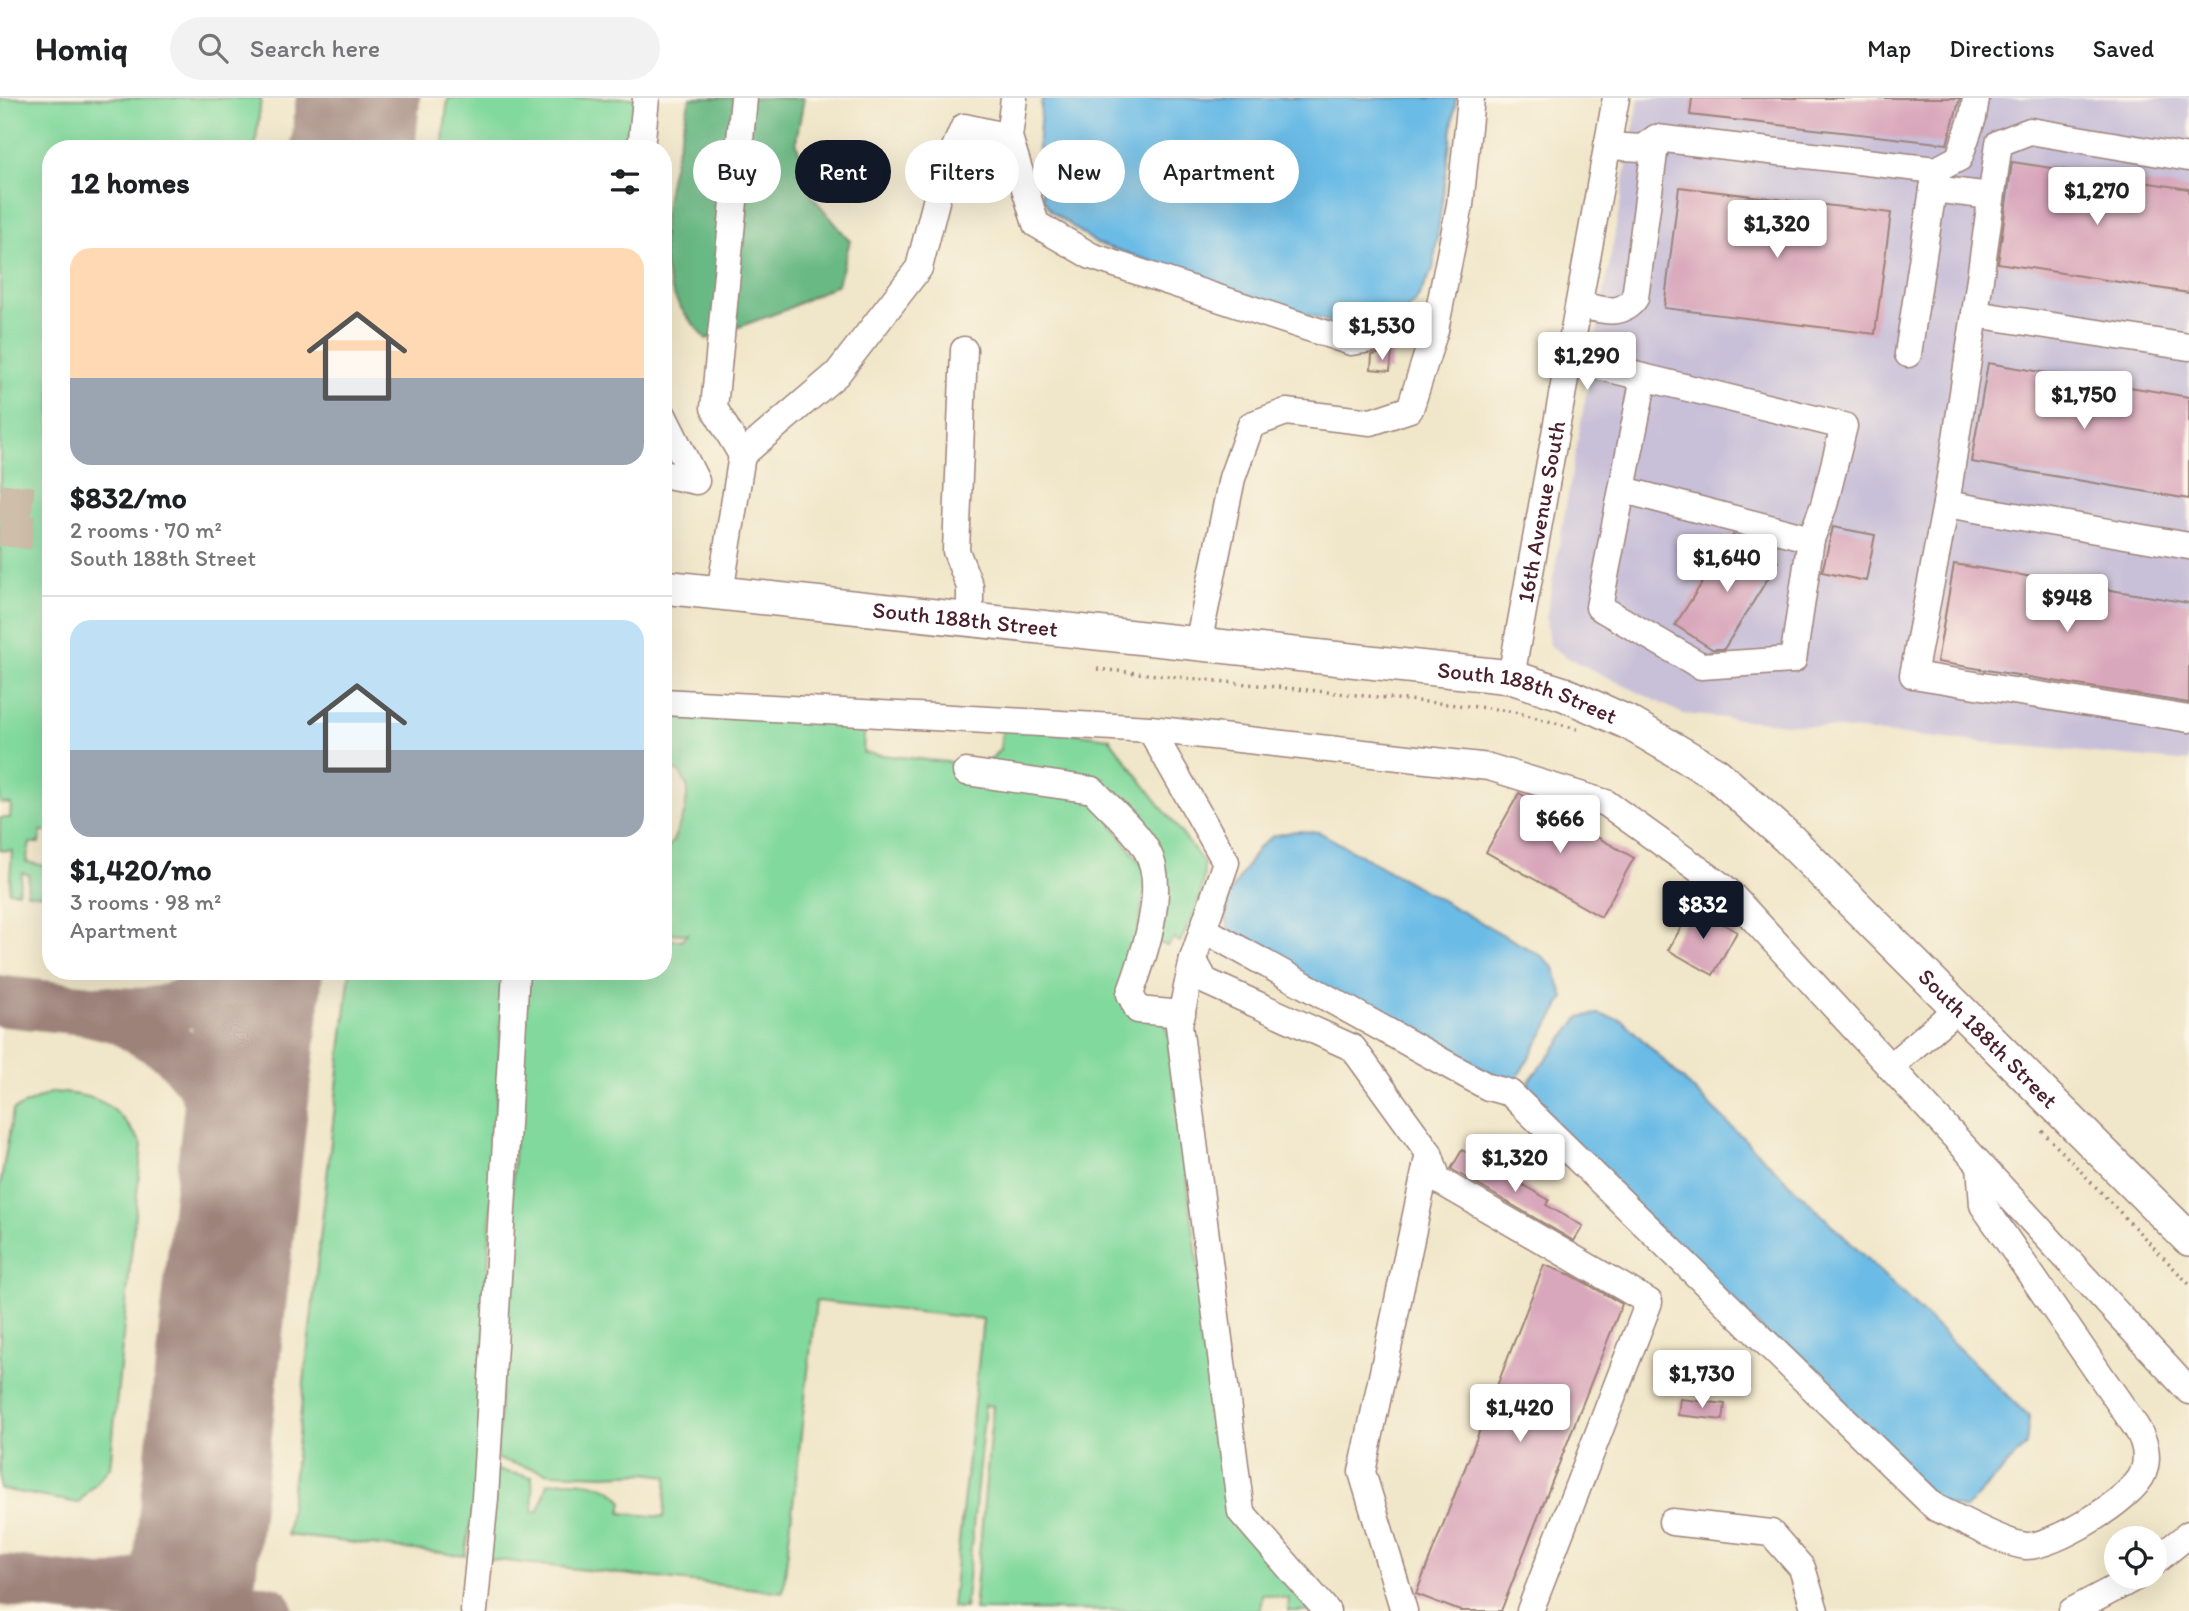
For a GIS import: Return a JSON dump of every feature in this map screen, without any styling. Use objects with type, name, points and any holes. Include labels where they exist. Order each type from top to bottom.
[{"type":"main road","name":"South 188th Street","points":[[672,588],[1511,677],[1564,694],[1629,723],[1716,774],[1788,838],[2189,1239]]},
{"type":"street","points":[[642,140],[646,98]]},
{"type":"street","points":[[720,593],[742,455],[714,408],[744,98]]},
{"type":"street","points":[[1014,98],[1009,137],[1036,224],[1091,256],[1351,342],[1435,330]]},
{"type":"street","points":[[1198,644],[1232,478],[1251,425],[1286,412],[1371,422],[1410,410],[1435,330],[1460,205],[1471,98]]},
{"type":"street","name":"16th Avenue South","points":[[1511,677],[1616,98]]},
{"type":"street","points":[[1908,354],[1934,179],[1959,159],[1973,117],[1976,98]]},
{"type":"street","points":[[742,455],[837,374],[919,268],[942,178],[964,127],[1009,137]]},
{"type":"street","points":[[2189,158],[2030,131],[1999,143],[1946,504],[1913,675],[2189,719]]},
{"type":"street","points":[[1579,305],[1617,312],[1628,307],[1635,298],[1656,138]]},
{"type":"street","points":[[1607,146],[1642,148],[1656,138],[1934,179],[1991,196]]},
{"type":"street","points":[[1975,314],[2189,347]]},
{"type":"street","points":[[964,350],[956,551],[970,587],[970,619]]},
{"type":"street","points":[[1569,359],[1644,377],[1844,426],[1824,505],[1811,539],[1793,660],[1701,666],[1599,607],[1644,377]]},
{"type":"street","points":[[672,433],[696,481],[672,476]]},
{"type":"street","points":[[1624,490],[1811,539]]},
{"type":"street","points":[[1946,504],[2189,546]]},
{"type":"street","points":[[672,702],[1150,729],[1489,767],[1606,803],[1726,889],[2189,1391]]},
{"type":"street","points":[[1150,729],[1226,862],[1193,959],[1179,1025],[1241,1512],[1327,1611]]},
{"type":"street","points":[[966,772],[1093,790],[1148,852],[1155,878],[1148,945],[1130,994],[1138,1010],[1182,1014]]},
{"type":"street","points":[[1203,929],[1488,1087],[1510,1093],[1936,1508],[2013,1544],[2042,1545],[2112,1504],[2138,1481],[2146,1454],[2136,1427],[1983,1205],[1980,1164]]},
{"type":"street","points":[[1193,959],[1205,982],[1353,1048],[1429,1153],[1438,1180],[1649,1302],[1530,1611]]},
{"type":"street","points":[[474,1611],[485,1498],[515,980]]},
{"type":"street","points":[[1890,1067],[1958,1008]]},
{"type":"street","points":[[1404,1611],[1362,1472],[1429,1153]]},
{"type":"street","points":[[1672,1522],[1771,1533],[1802,1568],[1815,1611]]},
{"type":"street","points":[[2167,1552],[2189,1534]]},
{"type":"street","points":[[2072,1611],[2113,1589]]},
{"type":"shaded area","points":[[1639,98],[2189,98],[2189,762],[1683,714],[1568,658],[1549,645],[1546,618]]},
{"type":"green space","points":[[0,98],[261,98],[256,140],[42,140],[42,831],[39,843],[30,843],[26,862],[42,865],[42,895],[27,893],[29,874],[22,873],[18,892],[9,891],[12,851],[0,850],[0,818],[10,818],[11,804],[0,803]]},
{"type":"green space","points":[[448,98],[636,98],[631,140],[443,140]]},
{"type":"green space","points":[[690,98],[804,98],[795,140],[795,203],[818,203],[850,241],[838,284],[785,310],[706,339],[685,314],[672,288],[672,172]]},
{"type":"green space","points":[[672,708],[865,717],[863,753],[955,763],[954,776],[1094,799],[1148,874],[1129,980],[1166,1019],[1228,1494],[1314,1611],[1288,1611],[1289,1599],[1262,1594],[1260,1611],[974,1610],[993,1406],[985,1405],[965,1608],[952,1607],[983,1319],[816,1301],[783,1592],[487,1559],[496,1470],[532,1477],[533,1512],[539,1511],[548,1483],[579,1481],[599,1485],[617,1495],[623,1502],[621,1513],[664,1517],[667,1476],[645,1473],[550,1473],[497,1459],[524,980],[672,980],[672,940],[681,940],[688,934],[672,933],[672,842],[685,811],[688,788],[681,774],[672,768]]},
{"type":"green space","points":[[1003,724],[1109,738],[1204,863],[1198,904],[1180,942],[1174,938],[1167,946],[1161,943],[1153,945],[1159,907],[1122,811],[984,767],[1000,749]]},
{"type":"green space","points":[[349,980],[504,980],[476,1494],[465,1556],[287,1535]]},
{"type":"green space","points":[[52,1092],[83,1096],[105,1104],[114,1110],[142,1144],[110,1467],[78,1503],[0,1489],[0,1187],[13,1110]]},
{"type":"water","points":[[1042,98],[1456,98],[1433,269],[1415,303],[1385,322],[1342,326],[1096,243],[1051,211],[1046,203],[1125,203],[1125,140],[1039,140]]},
{"type":"water","points":[[1296,831],[1319,832],[1543,957],[1554,968],[1564,998],[1514,1083],[1503,1080],[1232,942],[1226,918],[1228,897],[1258,848],[1273,836]]},
{"type":"water","points":[[1597,1014],[1622,1020],[2029,1417],[2026,1445],[1965,1509],[1937,1501],[1527,1099],[1529,1081],[1580,1017]]},
{"type":"building","points":[[1692,98],[1960,98],[1947,144],[1690,115]]},
{"type":"building","points":[[2012,162],[2189,189],[2189,293],[1998,263]]},
{"type":"building","points":[[1679,187],[1891,213],[1875,334],[1664,308]]},
{"type":"building","points":[[1392,352],[1390,371],[1371,369],[1372,355]]},
{"type":"building","points":[[1988,363],[2189,397],[2189,499],[1971,462]]},
{"type":"building","points":[[1833,527],[1875,535],[1866,581],[1822,572]]},
{"type":"building","points":[[1733,535],[1778,562],[1724,649],[1712,649],[1675,625]]},
{"type":"building","points":[[1954,564],[2189,603],[2189,703],[1937,662]]},
{"type":"building","points":[[1519,793],[1634,858],[1601,917],[1486,852]]},
{"type":"building","points":[[1693,907],[1737,932],[1713,975],[1668,950]]},
{"type":"building","points":[[1462,1150],[1549,1200],[1546,1205],[1583,1226],[1574,1241],[1451,1169]]},
{"type":"building","points":[[1544,1265],[1571,1275],[1622,1304],[1501,1611],[1460,1611],[1416,1594]]},
{"type":"building","points":[[1680,1399],[1725,1404],[1723,1420],[1678,1415]]},
{"type":"taxiway","points":[[103,1011],[141,1013],[172,1008],[186,1003],[218,980]]},
{"type":"taxiway","points":[[0,1001],[87,1010],[120,1018],[173,1049],[203,1084],[237,1184]]},
{"type":"taxiway","points":[[107,1591],[125,1588],[153,1576],[184,1544],[201,1515]]},
{"type":"taxiway","points":[[0,1580],[268,1611]]},
{"type":"runway","points":[[354,140],[358,98]]},
{"type":"runway","points":[[190,1611],[260,980]]},
{"type":"tunnel","points":[[0,500],[42,504]]},
{"type":"tunnel","points":[[0,529],[42,534]]}]
